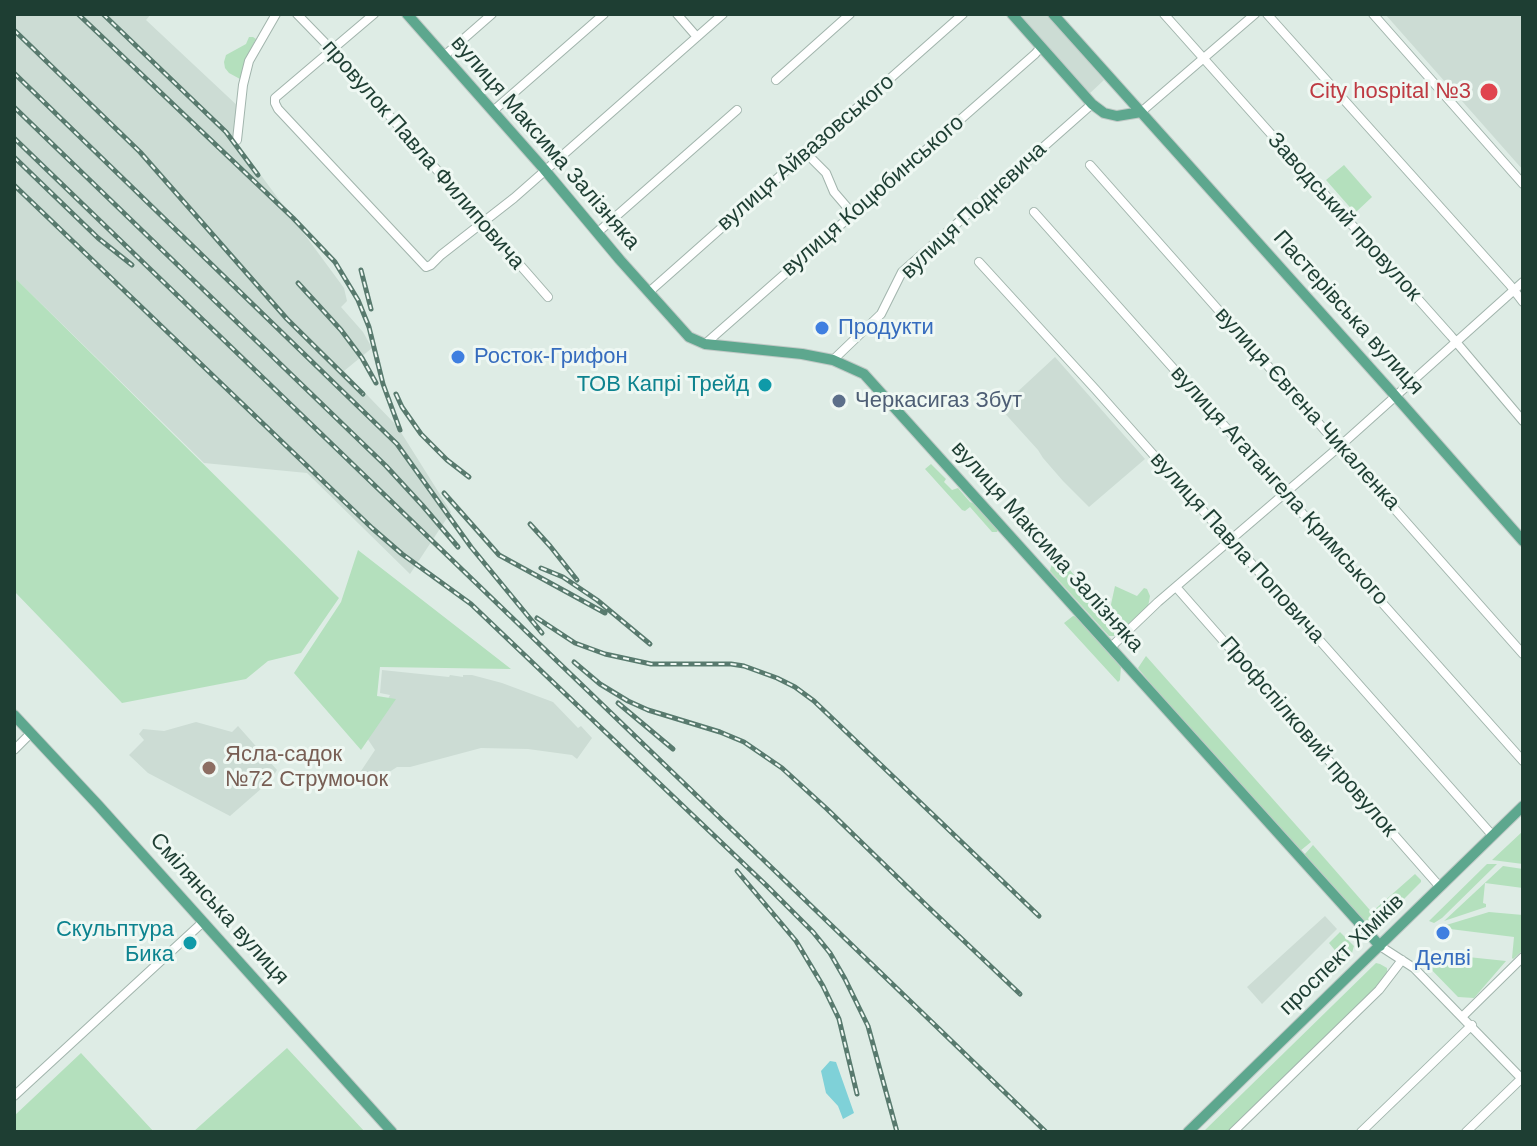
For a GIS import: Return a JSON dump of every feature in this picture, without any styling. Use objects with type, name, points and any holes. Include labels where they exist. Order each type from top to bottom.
[{"type":"main road","name":"вулиця Максима Залізняка","points":[[407,14],[689,337],[705,344],[833,360],[864,374],[1380,946]]},
{"type":"main road","points":[[1012,14],[1092,104],[1108,115],[1141,112]]},
{"type":"main road","name":"Пастерівська вулиця","points":[[1053,14],[1523,541]]},
{"type":"main road","name":"Смілянська вулиця","points":[[14,715],[392,1132]]},
{"type":"main road","name":"проспект Хіміків","points":[[1188,1132],[1523,806]]},
{"type":"street","points":[[237,140],[249,61],[276,14]]},
{"type":"street","name":"провулок Павла Филиповича","points":[[297,14],[548,297]]},
{"type":"street","points":[[374,14],[275,98],[275,103],[424,266],[431,265],[514,198],[723,14]]},
{"type":"street","points":[[444,56],[492,14]]},
{"type":"street","points":[[493,111],[604,14]]},
{"type":"street","points":[[677,14],[697,37]]},
{"type":"street","points":[[776,80],[850,14]]},
{"type":"street","name":"вулиця Айвазовського","points":[[649,292],[963,14]]},
{"type":"street","name":"Заводський провулок","points":[[1164,14],[1523,421]]},
{"type":"street","points":[[1141,112],[1255,14]]},
{"type":"street","points":[[1267,14],[1523,302]]},
{"type":"street","points":[[1373,14],[1523,184]]},
{"type":"street","name":"вулиця Коцюбинського","points":[[705,344],[1041,47]]},
{"type":"street","name":"вулиця Поднєвича","points":[[833,360],[881,314],[902,272],[1092,104]]},
{"type":"street","points":[[597,233],[737,110]]},
{"type":"street","points":[[806,153],[826,173],[834,192],[852,213]]},
{"type":"street","name":"вулиця Євгена Чикаленка","points":[[1090,165],[1523,654]]},
{"type":"street","name":"вулиця Агатангела Кримського","points":[[1034,212],[1523,761]]},
{"type":"street","name":"вулиця Павла Поповича","points":[[979,262],[1493,836]]},
{"type":"street","points":[[1111,647],[1523,282]]},
{"type":"street","name":"Профспілковий провулок","points":[[1176,587],[1440,887]]},
{"type":"street","points":[[14,750],[31,733]]},
{"type":"street","points":[[14,1096],[203,922]]},
{"type":"street","name":"вулиця Максима Залізняка","points":[[1380,946],[1414,968],[1522,1079]]},
{"type":"street","points":[[1462,1017],[1523,957]]},
{"type":"street","name":"проспект Хіміків","points":[[1233,1132],[1379,990],[1402,960]]},
{"type":"street","points":[[1515,966],[1523,974]]},
{"type":"street","points":[[1361,1132],[1472,1025]]},
{"type":"street","points":[[1466,1132],[1522,1079]]},
{"type":"shaded area","points":[[14,14],[151,14],[146,20],[241,109],[238,144],[344,288],[347,301],[341,307],[363,332],[372,348],[344,371],[397,426],[451,512],[410,574],[307,473],[204,463],[14,277]]},
{"type":"shaded area","points":[[1018,14],[1047,14],[1104,80],[1088,95]]},
{"type":"shaded area","name":"City hospital №3","points":[[1385,14],[1523,14],[1523,170]]},
{"type":"shaded area","points":[[1055,357],[1145,459],[1089,507],[1000,408]]},
{"type":"shaded area","points":[[382,670],[449,677],[472,675],[502,683],[553,702],[592,738],[577,759],[572,755],[528,749],[481,748],[410,767],[397,767],[363,789],[355,780],[375,750],[367,738],[390,695],[380,693]]},
{"type":"shaded area","name":"Ясла-садок №72 Струмочок","points":[[196,722],[232,732],[238,726],[277,770],[270,781],[230,816],[148,773],[129,755],[144,740],[139,734],[143,729],[164,731]]},
{"type":"shaded area","points":[[1325,916],[1337,929],[1262,1004],[1247,987]]},
{"type":"green space","points":[[249,37],[256,39],[240,79],[229,73],[224,62],[226,55],[246,44]]},
{"type":"green space","points":[[1344,165],[1372,197],[1355,213],[1326,180]]},
{"type":"green space","points":[[14,277],[339,598],[301,653],[268,661],[246,679],[122,703],[14,591]]},
{"type":"green space","points":[[931,464],[952,490],[958,488],[970,502],[978,505],[997,532],[992,532],[970,507],[962,510],[925,469]]},
{"type":"green space","points":[[358,550],[511,669],[380,667],[377,696],[396,699],[361,750],[294,673],[341,602]]},
{"type":"green space","points":[[1058,556],[1124,631],[1117,636],[1109,636],[1050,571]]},
{"type":"green space","points":[[1115,586],[1137,596],[1144,588],[1150,596],[1148,607],[1126,628],[1110,609]]},
{"type":"green space","points":[[1073,616],[1078,617],[1121,666],[1118,682],[1064,623]]},
{"type":"green space","points":[[1146,656],[1311,842],[1300,851],[1155,689],[1138,668]]},
{"type":"green space","points":[[1523,831],[1523,864],[1492,860]]},
{"type":"green space","points":[[1313,845],[1376,917],[1372,922],[1368,924],[1362,920],[1304,855]]},
{"type":"green space","points":[[1487,864],[1497,864],[1442,918],[1434,923],[1429,921]]},
{"type":"green space","points":[[1503,866],[1523,869],[1523,888],[1485,883],[1483,903],[1486,907],[1444,921]]},
{"type":"green space","points":[[1415,874],[1421,882],[1389,914],[1381,915],[1373,911]]},
{"type":"green space","points":[[1489,912],[1523,915],[1523,950],[1513,959],[1514,937],[1442,928]]},
{"type":"green space","points":[[1340,932],[1354,946],[1352,953],[1315,988],[1310,984],[1342,959],[1329,943]]},
{"type":"green space","points":[[1430,953],[1506,961],[1474,998],[1458,997],[1423,961]]},
{"type":"green space","points":[[1376,963],[1387,968],[1387,977],[1227,1132],[1203,1132]]},
{"type":"green space","points":[[287,1048],[365,1132],[193,1132]]},
{"type":"green space","points":[[81,1053],[154,1132],[14,1132],[14,1116]]},
{"type":"water","points":[[830,1061],[836,1062],[854,1113],[843,1119],[838,1106],[826,1093],[821,1071]]},
{"type":"railway","points":[[78,14],[293,218],[335,262],[358,300],[369,327],[383,384],[400,430]]},
{"type":"railway","points":[[103,14],[226,132],[258,175]]},
{"type":"railway","points":[[14,30],[140,152],[287,319],[363,394]]},
{"type":"railway","points":[[14,73],[397,444],[471,547],[542,633]]},
{"type":"railway","points":[[14,107],[386,466],[458,547]]},
{"type":"railway","points":[[14,138],[1046,1132]]},
{"type":"railway","points":[[14,157],[98,238],[132,265]]},
{"type":"railway","points":[[14,185],[372,528],[471,604],[813,932],[830,953],[868,1026],[897,1132]]},
{"type":"railway","points":[[361,270],[371,309]]},
{"type":"railway","points":[[298,283],[341,330],[376,383]]},
{"type":"railway","points":[[396,394],[421,434],[469,477]]},
{"type":"railway","points":[[444,493],[499,555],[605,613]]},
{"type":"railway","points":[[530,524],[577,580]]},
{"type":"railway","points":[[541,568],[563,577],[597,600],[650,644]]},
{"type":"railway","points":[[537,618],[575,643],[605,654],[651,664],[744,666],[795,687],[814,701],[1039,916]]},
{"type":"railway","points":[[574,662],[600,684],[628,701],[744,742],[782,768],[1020,994]]},
{"type":"railway","points":[[618,703],[673,749]]},
{"type":"railway","points":[[737,871],[796,941],[823,986],[839,1019],[857,1094]]},
{"type":"place","name":"City hospital №3","points":[[1489,92]]},
{"type":"place","name":"Продукти","points":[[822,328]]},
{"type":"place","name":"Росток-Грифон","points":[[458,357]]},
{"type":"place","name":"ТОВ Капрі Трейд","points":[[765,385]]},
{"type":"place","name":"Черкасигаз Збут","points":[[839,401]]},
{"type":"place","name":"Ясла-садок №72 Струмочок","points":[[209,768]]},
{"type":"place","name":"Делві","points":[[1443,933]]},
{"type":"place","name":"Cкульптура Бика","points":[[190,943]]}]
